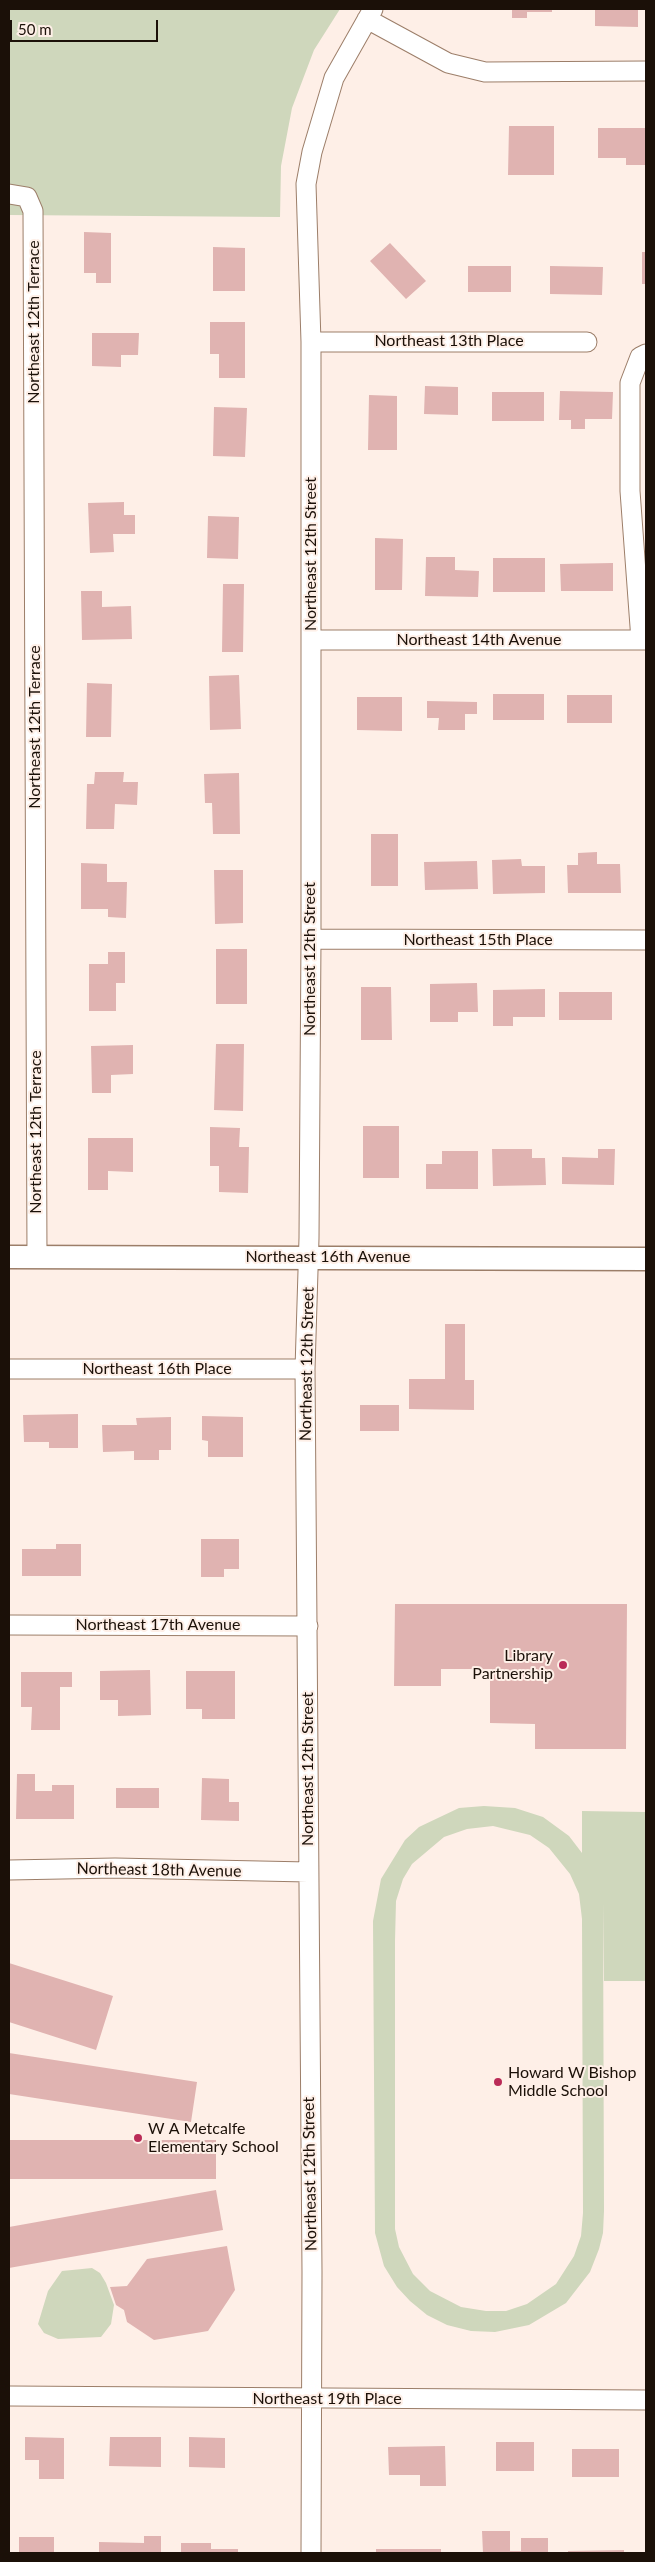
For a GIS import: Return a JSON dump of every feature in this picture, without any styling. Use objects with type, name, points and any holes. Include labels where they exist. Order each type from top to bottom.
[{"type":"street","points":[[370,14],[448,63],[484,72],[646,71]]},
{"type":"street","name":"Northeast 12th Street","points":[[311,2553],[312,2399],[305,1369],[308,1257],[312,640],[311,342],[306,184],[310,160],[334,78],[370,14]]},
{"type":"street","name":"Northeast 12th Terrace","points":[[9,194],[28,197],[34,211],[37,1258]]},
{"type":"street","name":"Northeast 13th Place","points":[[311,342],[587,342]]},
{"type":"street","points":[[644,640],[630,492],[630,383],[640,357],[646,354]]},
{"type":"street","name":"Northeast 14th Avenue","points":[[312,640],[644,640]]},
{"type":"street","name":"Northeast 15th Place","points":[[311,939],[646,940]]},
{"type":"street","name":"Northeast 16th Avenue","points":[[9,1257],[646,1258]]},
{"type":"street","name":"Northeast 16th Place","points":[[9,1369],[305,1369]]},
{"type":"street","name":"Northeast 17th Avenue","points":[[9,1624],[308,1626]]},
{"type":"street","name":"Northeast 18th Avenue","points":[[9,1870],[115,1868],[308,1872]]},
{"type":"street","name":"Northeast 19th Place","points":[[9,2396],[646,2400]]},
{"type":"green space","points":[[9,9],[340,9],[314,50],[292,108],[281,166],[280,217],[9,215]]},
{"type":"green space","points":[[484,1806],[515,1808],[543,1817],[569,1836],[582,1853],[582,1811],[646,1812],[646,1981],[604,1981],[603,1903],[604,2211],[603,2233],[599,2249],[590,2272],[566,2303],[529,2325],[495,2332],[471,2331],[447,2325],[427,2315],[410,2301],[397,2287],[384,2266],[375,2233],[373,1921],[381,1879],[405,1840],[419,1827],[459,1808]],"holes":[[[493,1826],[530,1835],[549,1848],[570,1874],[579,1894],[582,1919],[583,2213],[581,2236],[574,2256],[556,2284],[527,2304],[506,2311],[486,2311],[461,2307],[430,2291],[413,2274],[399,2247],[395,2229],[396,1901],[403,1879],[412,1864],[444,1837],[467,1829]]]},
{"type":"green space","points":[[92,2268],[100,2273],[106,2283],[114,2305],[111,2324],[101,2337],[58,2339],[44,2333],[38,2324],[48,2291],[62,2271]]},
{"type":"building","points":[[512,9],[552,9],[552,12],[527,12],[527,18],[512,18]]},
{"type":"building","points":[[595,9],[638,9],[638,27],[595,26]]},
{"type":"building","points":[[509,126],[554,126],[554,175],[508,175]]},
{"type":"building","points":[[598,128],[645,128],[645,165],[626,165],[626,158],[598,158]]},
{"type":"building","points":[[84,232],[111,233],[111,283],[96,283],[96,273],[84,273]]},
{"type":"building","points":[[390,243],[426,281],[406,299],[370,261]]},
{"type":"building","points":[[213,247],[245,248],[245,291],[213,291]]},
{"type":"building","points":[[642,252],[646,252],[646,284],[642,284]]},
{"type":"building","points":[[468,266],[511,266],[511,292],[468,292]]},
{"type":"building","points":[[550,266],[603,267],[602,295],[550,294]]},
{"type":"building","points":[[210,322],[245,322],[245,378],[219,378],[219,354],[210,354]]},
{"type":"building","points":[[92,333],[139,333],[138,355],[121,355],[121,367],[92,366]]},
{"type":"building","points":[[425,386],[458,387],[458,415],[424,414]]},
{"type":"building","points":[[560,391],[613,392],[612,419],[585,419],[585,429],[571,429],[571,420],[559,420]]},
{"type":"building","points":[[492,392],[544,392],[544,421],[492,421]]},
{"type":"building","points":[[369,395],[397,396],[397,450],[368,450]]},
{"type":"building","points":[[214,407],[247,408],[245,457],[213,456]]},
{"type":"building","points":[[124,502],[124,515],[135,515],[135,534],[113,534],[114,552],[90,553],[88,503]]},
{"type":"building","points":[[208,516],[239,517],[238,559],[207,558]]},
{"type":"building","points":[[375,538],[403,539],[402,590],[375,590]]},
{"type":"building","points":[[426,557],[455,557],[455,570],[479,571],[478,597],[425,596]]},
{"type":"building","points":[[493,558],[545,558],[545,592],[493,592]]},
{"type":"building","points":[[613,563],[613,591],[561,591],[560,564]]},
{"type":"building","points":[[223,584],[244,584],[243,652],[222,652]]},
{"type":"building","points":[[81,591],[102,591],[102,607],[131,606],[132,639],[82,640]]},
{"type":"building","points":[[239,675],[241,729],[210,730],[209,676]]},
{"type":"building","points":[[87,683],[112,684],[111,737],[86,737]]},
{"type":"building","points":[[493,694],[544,694],[544,720],[493,720]]},
{"type":"building","points":[[567,695],[612,695],[612,723],[567,723]]},
{"type":"building","points":[[357,697],[402,697],[402,731],[357,730]]},
{"type":"building","points":[[427,701],[477,702],[477,714],[465,714],[465,730],[438,730],[439,718],[427,718]]},
{"type":"building","points":[[95,772],[124,772],[123,782],[138,782],[137,805],[115,804],[114,829],[86,829],[87,784],[94,784]]},
{"type":"building","points":[[239,773],[240,834],[213,834],[212,803],[205,803],[204,774]]},
{"type":"building","points":[[371,834],[398,834],[398,886],[371,886]]},
{"type":"building","points":[[597,852],[597,864],[620,864],[621,893],[568,893],[567,865],[578,865],[578,853]]},
{"type":"building","points":[[521,859],[522,866],[545,866],[545,893],[493,894],[492,860]]},
{"type":"building","points":[[477,861],[478,889],[425,890],[424,862]]},
{"type":"building","points":[[81,863],[107,864],[107,882],[127,882],[126,918],[108,917],[108,909],[81,909]]},
{"type":"building","points":[[214,870],[243,870],[243,923],[215,924]]},
{"type":"building","points":[[216,949],[247,949],[247,1004],[216,1004]]},
{"type":"building","points":[[108,952],[125,952],[125,983],[116,983],[116,1011],[89,1011],[89,964],[108,964]]},
{"type":"building","points":[[477,983],[478,1012],[458,1012],[458,1022],[430,1022],[430,984]]},
{"type":"building","points":[[361,987],[391,987],[392,1040],[361,1040]]},
{"type":"building","points":[[545,989],[545,1017],[513,1017],[513,1026],[493,1026],[493,990]]},
{"type":"building","points":[[559,992],[612,992],[612,1020],[559,1020]]},
{"type":"building","points":[[216,1044],[244,1044],[243,1111],[214,1110]]},
{"type":"building","points":[[133,1045],[133,1074],[111,1075],[111,1093],[92,1093],[91,1046]]},
{"type":"building","points":[[363,1126],[399,1126],[399,1178],[363,1178]]},
{"type":"building","points":[[210,1127],[240,1128],[239,1147],[249,1147],[248,1193],[219,1192],[219,1166],[210,1166]]},
{"type":"building","points":[[88,1138],[133,1138],[133,1172],[108,1171],[108,1190],[88,1190]]},
{"type":"building","points":[[492,1149],[532,1149],[532,1158],[545,1158],[546,1185],[493,1186]]},
{"type":"building","points":[[598,1149],[615,1149],[614,1185],[562,1184],[562,1157],[598,1158]]},
{"type":"building","points":[[442,1151],[478,1151],[478,1189],[426,1189],[426,1164],[442,1164]]},
{"type":"building","points":[[445,1324],[465,1324],[465,1380],[474,1380],[474,1410],[409,1409],[409,1379],[445,1379]]},
{"type":"building","points":[[360,1405],[399,1405],[399,1431],[360,1431]]},
{"type":"building","points":[[78,1414],[78,1448],[49,1448],[49,1442],[24,1442],[23,1415]]},
{"type":"building","points":[[202,1416],[243,1417],[243,1457],[208,1457],[208,1441],[202,1440]]},
{"type":"building","points":[[171,1417],[171,1450],[159,1450],[159,1460],[134,1460],[134,1451],[103,1452],[102,1425],[137,1425],[136,1418]]},
{"type":"building","points":[[201,1539],[239,1539],[239,1569],[224,1569],[224,1577],[201,1577]]},
{"type":"building","points":[[56,1544],[81,1544],[81,1576],[22,1576],[22,1549],[56,1549]]},
{"type":"building","points":[[395,1604],[627,1604],[626,1749],[535,1749],[535,1724],[490,1723],[490,1669],[441,1669],[441,1686],[394,1686]]},
{"type":"building","points":[[150,1670],[151,1715],[118,1716],[118,1700],[100,1700],[100,1671]]},
{"type":"building","points":[[186,1671],[235,1671],[235,1719],[202,1719],[202,1709],[186,1709]]},
{"type":"building","points":[[21,1672],[72,1672],[72,1687],[60,1687],[60,1730],[31,1730],[32,1707],[21,1707]]},
{"type":"building","points":[[17,1774],[35,1774],[35,1791],[52,1791],[52,1785],[74,1785],[74,1819],[16,1819]]},
{"type":"building","points":[[202,1778],[229,1779],[229,1802],[239,1802],[239,1821],[201,1820]]},
{"type":"building","points":[[116,1788],[159,1788],[159,1808],[116,1808]]},
{"type":"building","points":[[9,1963],[113,1996],[96,2050],[9,2022]]},
{"type":"building","points":[[9,2053],[197,2082],[191,2122],[9,2094]]},
{"type":"building","points":[[9,2140],[216,2140],[216,2179],[9,2179]]},
{"type":"building","points":[[216,2190],[223,2230],[9,2268],[9,2227]]},
{"type":"building","points":[[227,2246],[235,2290],[208,2331],[154,2340],[127,2322],[124,2310],[116,2305],[110,2287],[127,2286],[147,2259]]},
{"type":"building","points":[[25,2437],[64,2438],[64,2479],[39,2479],[39,2460],[25,2460]]},
{"type":"building","points":[[110,2437],[161,2437],[161,2467],[109,2466]]},
{"type":"building","points":[[189,2437],[225,2438],[225,2468],[189,2467]]},
{"type":"building","points":[[496,2442],[534,2442],[534,2471],[496,2471]]},
{"type":"building","points":[[445,2446],[446,2486],[420,2486],[420,2475],[389,2475],[388,2447]]},
{"type":"building","points":[[572,2449],[619,2449],[619,2477],[572,2477]]},
{"type":"building","points":[[482,2531],[510,2531],[510,2551],[521,2551],[521,2538],[548,2538],[548,2553],[483,2553]]},
{"type":"building","points":[[144,2536],[161,2536],[161,2553],[99,2553],[99,2542],[144,2543]]},
{"type":"building","points":[[19,2537],[54,2537],[54,2553],[19,2553]]},
{"type":"building","points":[[181,2543],[211,2543],[211,2549],[238,2549],[238,2553],[181,2553]]},
{"type":"building","points":[[376,2549],[441,2549],[441,2553],[376,2553]]},
{"type":"building","points":[[624,2550],[624,2553],[568,2553],[568,2551]]},
{"type":"place","name":"Library Partnership","points":[[563,1665]]},
{"type":"place","name":"Howard W Bishop Middle School","points":[[498,2082]]},
{"type":"place","name":"W A Metcalfe Elementary School","points":[[138,2138]]}]
